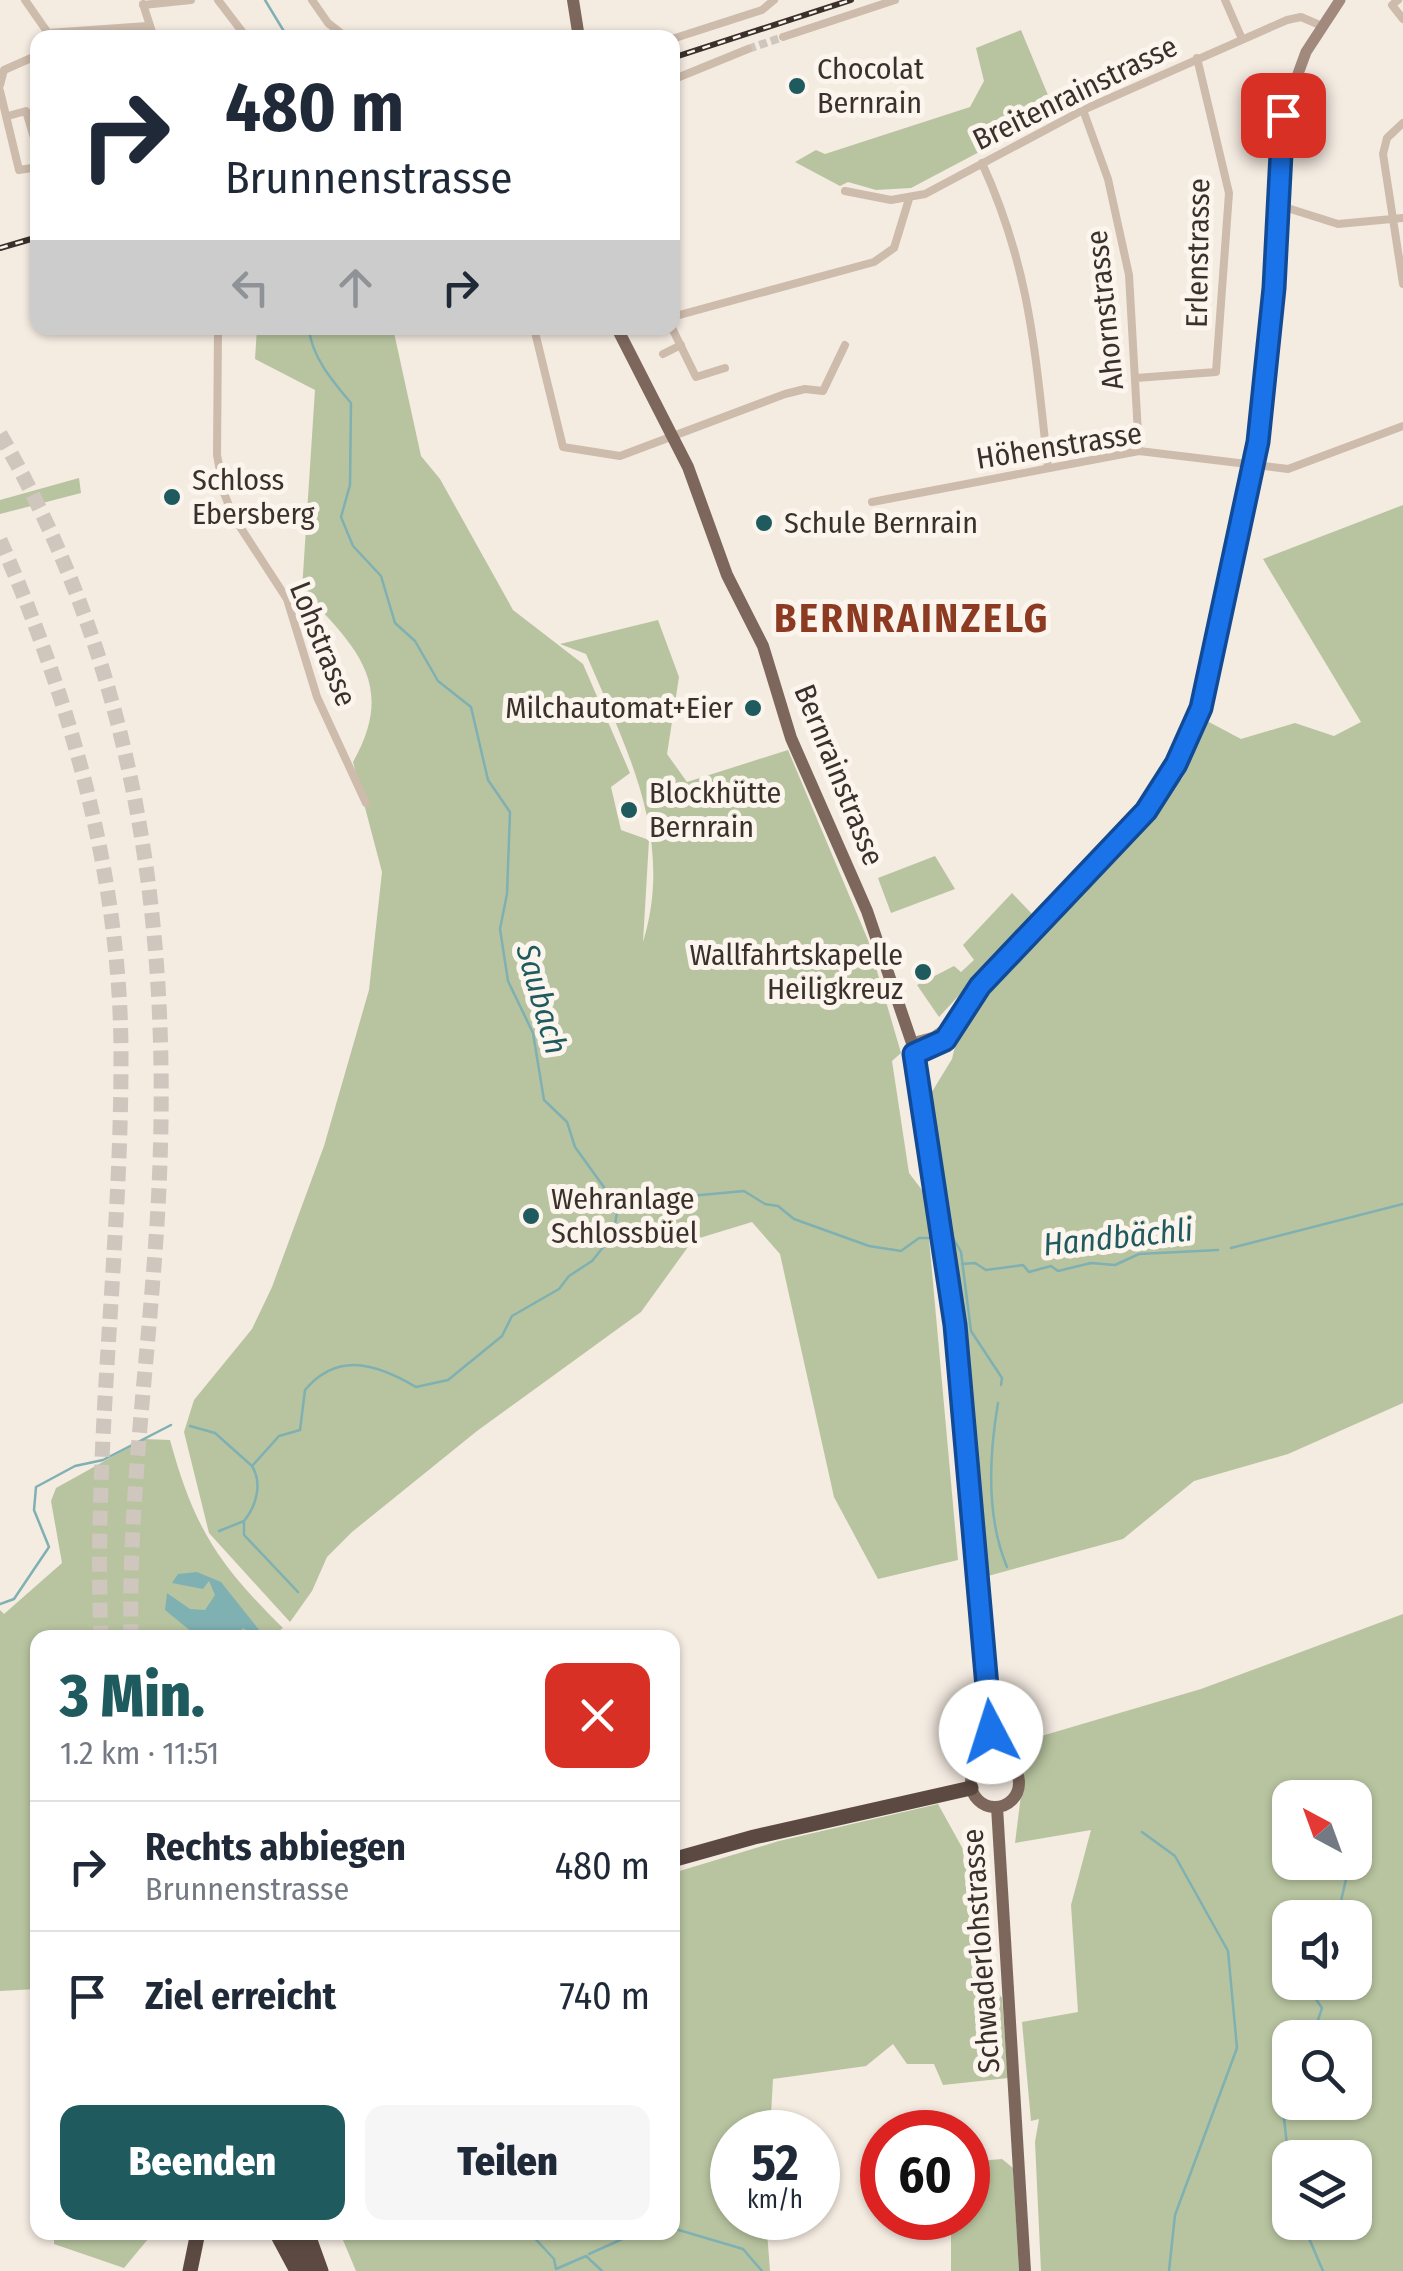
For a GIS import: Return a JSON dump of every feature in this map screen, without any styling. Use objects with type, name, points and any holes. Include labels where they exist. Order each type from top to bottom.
[{"type":"highway","points":[[680,1858],[754,1836],[971,1788]]},
{"type":"highway","points":[[182,2271],[188,2240]]},
{"type":"highway","points":[[190,2271],[196,2240]]},
{"type":"highway","points":[[275,2240],[284,2271]]},
{"type":"highway","points":[[278,2240],[297,2271]]},
{"type":"highway","points":[[295,2240],[312,2271]]},
{"type":"highway","points":[[310,2240],[321,2271]]},
{"type":"main road","points":[[573,0],[578,30]]},
{"type":"main road","points":[[913,1049],[954,1022],[980,986],[1146,811],[1176,764],[1210,676],[1253,465],[1268,358],[1283,115],[1298,68],[1340,0]]},
{"type":"main road","name":"Bernrainstrasse","points":[[621,335],[673,437],[727,575],[766,656],[791,738],[867,910],[913,1049],[920,1085]]},
{"type":"main road","name":"Schwaderlohstrasse","points":[[920,1085],[955,1325],[992,1758]]},
{"type":"main road","name":"Schwaderlohstrasse","points":[[992,1758],[1011,1765],[1018,1776],[1012,1800],[997,1807],[983,1804],[971,1788],[973,1772],[992,1758]]},
{"type":"main road","name":"Schwaderlohstrasse","points":[[997,1807],[1026,2271]]},
{"type":"street","points":[[24,0],[46,30]]},
{"type":"street","points":[[149,30],[143,2],[191,0]]},
{"type":"street","points":[[218,0],[240,30]]},
{"type":"street","points":[[312,0],[337,30]]},
{"type":"street","points":[[680,37],[762,10],[774,0]]},
{"type":"street","points":[[783,37],[895,0]]},
{"type":"street","points":[[1225,0],[1242,39]]},
{"type":"street","points":[[1398,0],[1392,5],[1403,19]]},
{"type":"street","name":"Breitenrainstrasse","points":[[909,199],[1082,110],[1294,17],[1322,26]]},
{"type":"street","points":[[114,30],[147,26]]},
{"type":"street","points":[[680,77],[748,48]]},
{"type":"street","name":"Erlenstrasse","points":[[1136,378],[1216,372],[1228,193],[1197,58]]},
{"type":"street","points":[[30,59],[4,70],[0,88],[18,170],[30,168]]},
{"type":"street","name":"Ahornstrasse","points":[[1082,110],[1120,227],[1136,378],[1139,452]]},
{"type":"street","points":[[8,116],[26,111],[30,124]]},
{"type":"street","points":[[1403,123],[1383,147],[1399,219],[1403,284]]},
{"type":"street","points":[[982,163],[1007,218],[1029,296],[1048,468]]},
{"type":"street","points":[[680,315],[874,262],[894,248],[909,199],[845,192]]},
{"type":"street","points":[[1278,206],[1338,224],[1399,219]]},
{"type":"street","name":"Lohstrasse","points":[[218,335],[217,455],[224,493],[233,516],[287,599],[317,697],[366,803]]},
{"type":"street","points":[[536,335],[564,446],[620,456],[785,394],[805,388],[823,391],[845,345]]},
{"type":"street","points":[[676,335],[696,377],[724,368]]},
{"type":"street","points":[[663,354],[681,345]]},
{"type":"street","name":"Höhenstrasse","points":[[872,502],[1139,452],[1288,469],[1403,426]]},
{"type":"green space","points":[[1021,30],[1055,112],[911,188],[876,190],[848,182],[840,186],[795,162],[816,150],[825,154],[970,107],[984,81],[976,48]]},
{"type":"green space","points":[[257,335],[395,335],[421,456],[440,479],[513,610],[583,664],[630,773],[611,787],[621,830],[649,840],[643,942],[653,866],[642,794],[586,654],[560,644],[658,620],[679,677],[667,754],[687,782],[788,750],[868,940],[901,1053],[892,1061],[909,1173],[925,1194],[958,1560],[878,1579],[834,1497],[780,1254],[752,1222],[693,1240],[641,1312],[477,1431],[352,1532],[327,1557],[312,1591],[290,1622],[209,1533],[184,1432],[194,1400],[252,1329],[272,1287],[324,1146],[369,990],[382,872],[353,762],[366,735],[370,688],[353,649],[302,590],[315,390],[255,359]]},
{"type":"green space","points":[[79,478],[81,493],[0,514],[0,500]]},
{"type":"green space","points":[[1403,505],[1403,1403],[1288,1454],[1194,1481],[1123,1539],[988,1576],[963,1312],[930,1095],[952,1059],[961,1021],[1152,816],[1183,777],[1207,721],[1241,739],[1295,723],[1334,736],[1361,722],[1263,559]]},
{"type":"green space","points":[[935,856],[955,889],[891,913],[878,878]]},
{"type":"green space","points":[[1012,893],[1033,915],[939,1017],[917,985],[954,966],[961,972],[974,960],[963,945]]},
{"type":"green space","points":[[144,1439],[170,1440],[189,1498],[211,1543],[241,1584],[283,1628],[30,1630],[30,1989],[0,1991],[0,1610],[4,1614],[62,1563],[51,1501],[56,1488]]},
{"type":"green space","points":[[1403,1614],[1403,2271],[1041,2271],[1035,2142],[1039,2119],[1031,2121],[1022,2022],[1078,2012],[1071,1905],[1091,1830],[1015,1843],[1023,1779],[1004,1747],[1201,1689]]},
{"type":"green space","points":[[938,1804],[964,1851],[963,1862],[978,1861],[991,1984],[1002,1998],[1008,2078],[943,2085],[934,2064],[907,2064],[893,2044],[866,2066],[773,2079],[771,2110],[710,2110],[710,2240],[768,2240],[770,2271],[356,2271],[343,2240],[680,2240],[680,1871],[779,1841]]},
{"type":"green space","points":[[1002,2159],[1013,2168],[1019,2271],[951,2271],[951,2240],[990,2240],[990,2160]]},
{"type":"green space","points":[[54,2240],[147,2240],[124,2268],[54,2244]]},
{"type":"water","points":[[197,1572],[221,1582],[259,1630],[189,1630],[165,1610],[167,1593],[190,1609],[205,1610],[215,1595],[209,1581],[203,1589],[172,1583],[178,1574]]},
{"type":"waterway","name":"Saubach","points":[[265,0],[283,30]]},
{"type":"waterway","name":"Saubach","points":[[310,335],[318,358],[351,403],[350,485],[341,517],[353,546],[381,576],[395,623],[415,641],[438,681],[471,707],[488,780],[510,812],[507,894],[500,929],[508,981],[533,1033],[544,1100],[567,1122],[575,1147],[606,1190],[690,1196],[744,1191],[765,1204],[778,1206],[794,1219],[869,1246],[901,1251],[919,1238],[929,1238]]},
{"type":"waterway","name":"Saubach","points":[[190,1426],[215,1433],[252,1466],[279,1436],[300,1430],[305,1390],[331,1370],[358,1365],[387,1372],[416,1387],[448,1380],[502,1336],[512,1316],[559,1289],[569,1276],[592,1261],[613,1235],[621,1191]]},
{"type":"waterway","name":"Handbächli","points":[[1231,1248],[1403,1204]]},
{"type":"waterway","points":[[953,1238],[961,1252],[971,1331],[1002,1378],[1001,1385]]},
{"type":"waterway","name":"Handbächli","points":[[962,1264],[975,1263],[986,1270],[1023,1265],[1029,1272],[1051,1266],[1058,1271],[1091,1263],[1115,1265],[1139,1254],[1218,1250]]},
{"type":"waterway","points":[[998,1403],[991,1486],[995,1528],[1007,1567]]},
{"type":"waterway","points":[[0,1604],[14,1599],[49,1547],[34,1510],[36,1487],[75,1466],[103,1460],[171,1425]]},
{"type":"waterway","name":"Saubach","points":[[252,1466],[257,1495],[244,1521],[244,1535],[298,1592]]},
{"type":"waterway","points":[[219,1531],[244,1521]]},
{"type":"waterway","points":[[1142,1832],[1175,1856],[1228,1951],[1237,2048],[1175,2215],[1169,2271]]},
{"type":"waterway","points":[[1341,1900],[1346,1880]]},
{"type":"waterway","points":[[1316,2000],[1322,2008],[1318,2020]]},
{"type":"waterway","points":[[1284,2120],[1286,2140]]},
{"type":"waterway","name":"Saubach","points":[[680,2230],[743,2249],[762,2271]]},
{"type":"waterway","name":"Saubach","points":[[536,2240],[554,2259],[556,2269],[586,2256],[602,2271]]},
{"type":"waterway","name":"Saubach","points":[[589,2254],[620,2240]]},
{"type":"waterway","points":[[1310,2240],[1323,2271]]},
{"type":"tunnel","points":[[748,49],[783,37]]},
{"type":"tunnel","points":[[0,434],[47,524],[85,617],[115,711],[136,808],[151,906],[159,1005],[161,1105],[158,1207],[133,1530],[131,1630]]},
{"type":"tunnel","points":[[0,540],[70,729],[88,794],[113,927],[119,994],[120,1133],[101,1494],[101,1630]]},
{"type":"railway","points":[[680,55],[851,0]]},
{"type":"railway","points":[[0,248],[30,239]]},
{"type":"place","name":"Chocolat Bernrain","points":[[797,86]]},
{"type":"place","name":"Schloss Ebersberg","points":[[172,497]]},
{"type":"place","name":"Schule Bernrain","points":[[764,523]]},
{"type":"place","name":"Milchautomat+Eier","points":[[753,708]]},
{"type":"place","name":"Blockhütte Bernrain","points":[[629,810]]},
{"type":"place","name":"Wallfahrtskapelle Heiligkreuz","points":[[923,972]]},
{"type":"place","name":"Wehranlage Schlossbüel","points":[[531,1216]]},
{"type":"district","name":"BERNRAINZELG","points":[[912,618]]},
{"type":"route","points":[[991,1732],[955,1325],[914,1054],[931,1050],[945,1040],[980,986],[1146,811],[1176,764],[1201,708],[1258,442],[1274,288],[1283,115]]}]
